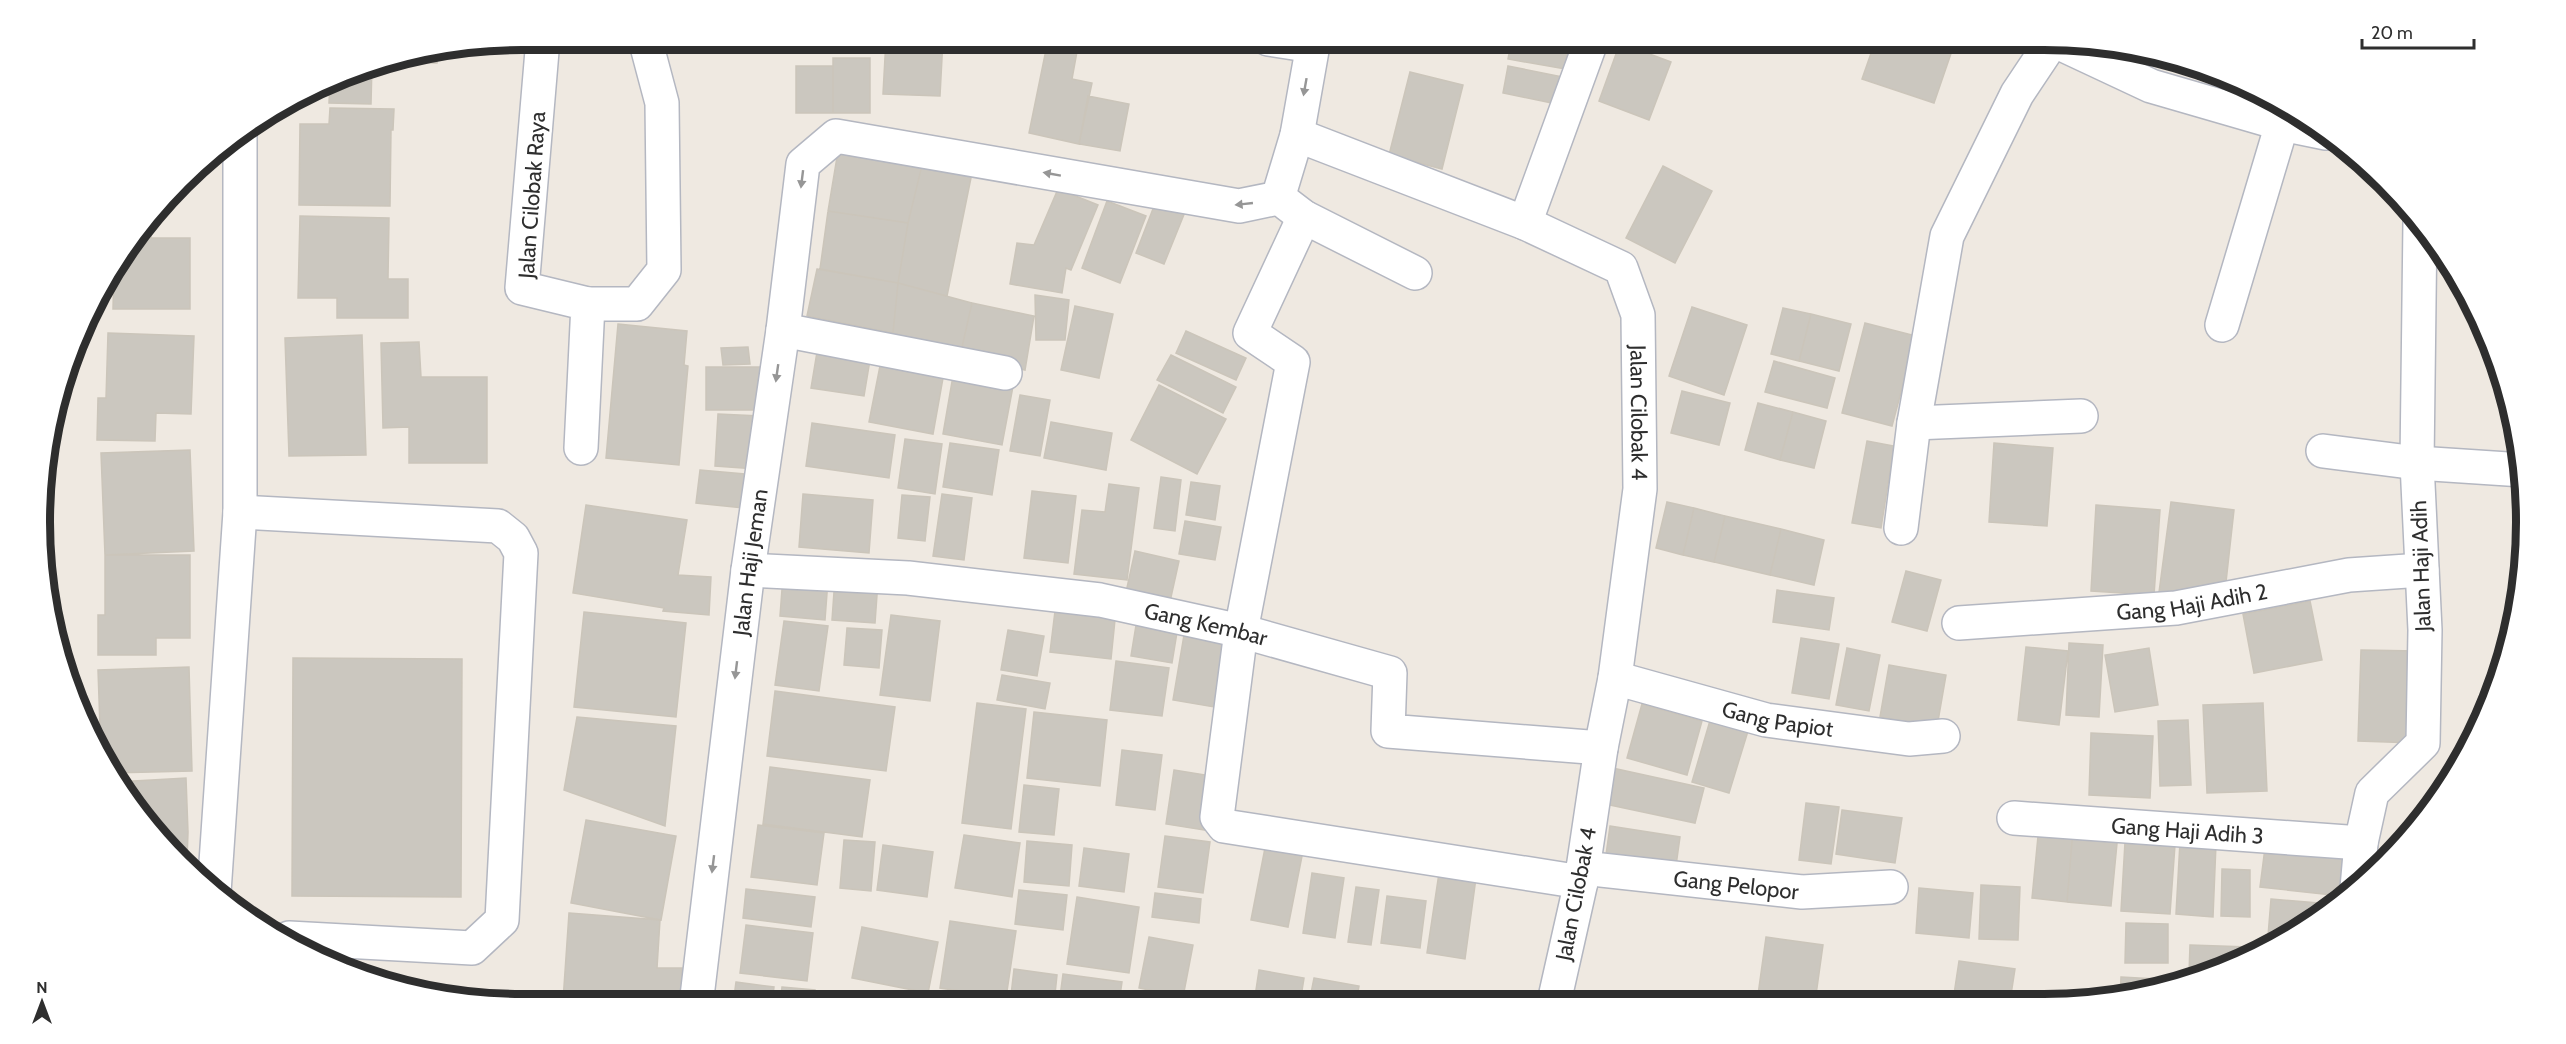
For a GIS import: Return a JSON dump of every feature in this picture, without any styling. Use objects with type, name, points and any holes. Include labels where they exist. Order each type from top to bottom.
[{"type":"street","name":"Jalan Cilobak Raya","points":[[542,50],[522,288],[588,304]]},
{"type":"street","points":[[581,448],[588,304],[637,304],[664,270],[662,103],[648,50]]},
{"type":"street","points":[[1312,50],[1297,135],[1278,198],[1304,217],[1415,273]]},
{"type":"street","points":[[1525,223],[1588,50]]},
{"type":"street","points":[[1901,528],[1914,423],[1947,236],[2017,94],[2048,50]]},
{"type":"street","points":[[2076,51],[2151,86],[2307,129]]},
{"type":"street","points":[[2222,325],[2282,124]]},
{"type":"street","name":"Jalan Cilobak 4","points":[[1297,135],[1525,223],[1621,268],[1638,315],[1640,489],[1615,678],[1601,748],[1582,875],[1556,994]]},
{"type":"street","name":"Jalan Haji Jeman","points":[[697,994],[748,570],[783,330],[803,164],[836,136],[1239,206],[1278,198]]},
{"type":"street","points":[[214,880],[240,512],[240,143]]},
{"type":"street","name":"Gang Pelopor","points":[[1304,217],[1250,333],[1293,362],[1241,632],[1218,817],[1220,823],[1224,826],[1582,875],[1802,892],[1891,887]]},
{"type":"street","name":"Jalan Haji Adih","points":[[2358,875],[2361,843],[2372,793],[2423,743],[2425,630],[2417,463],[2420,235]]},
{"type":"street","points":[[783,330],[1005,373]]},
{"type":"street","points":[[1914,423],[2081,416]]},
{"type":"street","points":[[2323,451],[2417,463],[2513,469]]},
{"type":"street","points":[[240,512],[498,526],[513,538],[521,553],[502,920],[472,948],[300,939]]},
{"type":"street","name":"Gang Kembar","points":[[748,570],[908,578],[1100,600],[1241,632],[1390,673],[1388,731],[1601,748]]},
{"type":"street","name":"Gang Haji Adih 2","points":[[1959,623],[2176,608],[2349,575],[2422,570]]},
{"type":"street","name":"Gang Papiot","points":[[1615,678],[1766,720],[1909,739],[1943,736]]},
{"type":"street","name":"Gang Haji Adih 3","points":[[2014,818],[2361,843]]},
{"type":"building","points":[[885,50],[942,50],[940,96],[883,94]]},
{"type":"building","points":[[1046,50],[1077,50],[1072,79],[1092,83],[1079,144],[1029,133]]},
{"type":"building","points":[[1510,50],[1569,50],[1565,69],[1508,59]]},
{"type":"building","points":[[1617,50],[1639,50],[1671,62],[1649,120],[1599,101]]},
{"type":"building","points":[[1872,50],[1952,50],[1934,103],[1862,79]]},
{"type":"building","points":[[438,58],[437,63],[415,63]]},
{"type":"building","points":[[833,58],[870,58],[870,113],[833,113]]},
{"type":"building","points":[[796,66],[833,66],[833,113],[796,113]]},
{"type":"building","points":[[1508,66],[1563,77],[1557,104],[1503,93]]},
{"type":"building","points":[[1410,72],[1463,85],[1442,169],[1389,155]]},
{"type":"building","points":[[372,74],[371,104],[329,103],[330,90]]},
{"type":"building","points":[[1088,96],[1129,104],[1120,151],[1079,144]]},
{"type":"building","points":[[330,108],[394,109],[393,130],[391,130],[390,206],[299,205],[300,124],[329,124]]},
{"type":"building","points":[[840,139],[925,153],[908,223],[828,211]]},
{"type":"building","points":[[925,153],[974,163],[947,296],[898,283],[908,223]]},
{"type":"building","points":[[1663,166],[1712,191],[1675,263],[1626,238]]},
{"type":"building","points":[[1058,189],[1098,205],[1071,270],[1066,268],[1062,293],[1010,284],[1017,243],[1034,245]]},
{"type":"building","points":[[1107,201],[1146,216],[1120,283],[1082,268]]},
{"type":"building","points":[[1156,201],[1185,212],[1164,264],[1136,253]]},
{"type":"building","points":[[828,211],[908,223],[898,283],[820,269]]},
{"type":"building","points":[[300,216],[389,218],[388,279],[408,279],[408,318],[337,318],[337,298],[298,298]]},
{"type":"building","points":[[151,229],[151,238],[190,238],[190,309],[113,309],[114,285]]},
{"type":"building","points":[[817,269],[898,283],[893,333],[807,316]]},
{"type":"building","points":[[898,283],[972,303],[960,356],[893,333]]},
{"type":"building","points":[[1035,295],[1069,300],[1065,340],[1036,340]]},
{"type":"building","points":[[972,303],[1034,316],[1025,370],[960,356]]},
{"type":"building","points":[[1075,306],[1113,314],[1099,378],[1061,370]]},
{"type":"building","points":[[1692,307],[1747,325],[1724,395],[1669,376]]},
{"type":"building","points":[[1783,308],[1811,314],[1799,361],[1771,354]]},
{"type":"building","points":[[1811,314],[1851,324],[1839,371],[1799,361]]},
{"type":"building","points":[[1865,323],[1916,336],[1892,426],[1842,413]]},
{"type":"building","points":[[618,324],[687,331],[684,365],[688,366],[679,465],[606,458]]},
{"type":"building","points":[[1186,331],[1246,358],[1236,380],[1176,353]]},
{"type":"building","points":[[108,333],[194,336],[191,414],[156,413],[155,441],[97,440],[98,398],[106,398]]},
{"type":"building","points":[[362,335],[366,455],[289,456],[285,338]]},
{"type":"building","points":[[419,342],[421,377],[487,377],[487,463],[409,463],[409,427],[383,428],[381,343]]},
{"type":"building","points":[[818,346],[871,354],[864,396],[811,388]]},
{"type":"building","points":[[748,347],[750,364],[723,365],[721,348]]},
{"type":"building","points":[[1171,355],[1236,387],[1223,413],[1157,380]]},
{"type":"building","points":[[1774,361],[1835,378],[1827,408],[1765,392]]},
{"type":"building","points":[[880,366],[943,378],[933,434],[869,422]]},
{"type":"building","points":[[706,367],[762,367],[762,410],[706,410]]},
{"type":"building","points":[[954,370],[1014,381],[1002,445],[943,434]]},
{"type":"building","points":[[1159,385],[1226,419],[1197,474],[1131,440]]},
{"type":"building","points":[[1682,391],[1730,403],[1719,445],[1671,433]]},
{"type":"building","points":[[1020,395],[1050,400],[1040,456],[1010,451]]},
{"type":"building","points":[[1758,403],[1793,412],[1780,460],[1745,450]]},
{"type":"building","points":[[1793,412],[1826,421],[1814,468],[1780,460]]},
{"type":"building","points":[[718,414],[760,416],[756,469],[715,466]]},
{"type":"building","points":[[1051,422],[1112,433],[1106,470],[1044,458]]},
{"type":"building","points":[[812,423],[895,435],[889,478],[806,466]]},
{"type":"building","points":[[905,439],[942,444],[935,494],[898,488]]},
{"type":"building","points":[[1867,441],[1894,446],[1881,528],[1852,523]]},
{"type":"building","points":[[950,443],[999,450],[992,495],[943,487]]},
{"type":"building","points":[[1994,443],[2053,448],[2047,526],[1989,522]]},
{"type":"building","points":[[190,450],[194,551],[105,555],[101,453]]},
{"type":"building","points":[[700,470],[756,475],[753,509],[696,503]]},
{"type":"building","points":[[1161,477],[1181,480],[1175,531],[1154,528]]},
{"type":"building","points":[[1191,482],[1220,486],[1215,520],[1186,515]]},
{"type":"building","points":[[1109,484],[1139,488],[1127,580],[1074,574],[1082,510],[1105,512]]},
{"type":"building","points":[[1032,491],[1076,496],[1068,563],[1024,558]]},
{"type":"building","points":[[803,494],[873,500],[869,553],[799,547]]},
{"type":"building","points":[[942,494],[972,498],[964,560],[933,556]]},
{"type":"building","points":[[902,495],[930,497],[925,541],[898,538]]},
{"type":"building","points":[[1667,502],[1694,508],[1683,555],[1656,548]]},
{"type":"building","points":[[2171,502],[2234,510],[2225,591],[2158,600]]},
{"type":"building","points":[[586,505],[687,520],[678,575],[711,577],[709,615],[663,611],[664,608],[573,593]]},
{"type":"building","points":[[2096,505],[2160,510],[2154,595],[2091,591]]},
{"type":"building","points":[[1694,508],[1725,516],[1714,562],[1683,555]]},
{"type":"building","points":[[1725,516],[1781,529],[1770,575],[1714,562]]},
{"type":"building","points":[[1185,521],[1221,527],[1215,560],[1179,554]]},
{"type":"building","points":[[1781,529],[1824,540],[1814,585],[1770,575]]},
{"type":"building","points":[[1135,551],[1179,561],[1169,606],[1125,597]]},
{"type":"building","points":[[105,555],[190,555],[190,638],[156,638],[156,655],[98,655],[98,615],[105,615]]},
{"type":"building","points":[[1906,571],[1941,580],[1927,631],[1892,622]]},
{"type":"building","points":[[783,576],[828,580],[825,620],[780,616]]},
{"type":"building","points":[[835,578],[878,581],[875,623],[832,620]]},
{"type":"building","points":[[1777,590],[1834,598],[1829,630],[1773,622]]},
{"type":"building","points":[[2310,601],[2322,660],[2254,673],[2243,614]]},
{"type":"building","points":[[1056,603],[1116,610],[1111,659],[1050,652]]},
{"type":"building","points":[[584,612],[686,623],[676,717],[574,707]]},
{"type":"building","points":[[1138,613],[1179,620],[1172,663],[1131,656]]},
{"type":"building","points":[[891,615],[940,621],[930,701],[880,695]]},
{"type":"building","points":[[784,621],[828,626],[819,691],[775,685]]},
{"type":"building","points":[[847,628],[882,630],[879,668],[844,665]]},
{"type":"building","points":[[1008,630],[1044,636],[1037,676],[1001,670]]},
{"type":"building","points":[[1184,635],[1237,644],[1226,709],[1173,700]]},
{"type":"building","points":[[1801,638],[1839,644],[1829,699],[1792,693]]},
{"type":"building","points":[[2069,643],[2103,645],[2099,717],[2066,715]]},
{"type":"building","points":[[2026,647],[2068,651],[2059,725],[2018,720]]},
{"type":"building","points":[[1847,648],[1880,655],[1869,711],[1836,705]]},
{"type":"building","points":[[2149,648],[2158,705],[2115,712],[2105,655]]},
{"type":"building","points":[[2361,650],[2417,651],[2415,743],[2358,741]]},
{"type":"building","points":[[293,658],[462,659],[461,897],[292,896]]},
{"type":"building","points":[[1116,661],[1169,668],[1162,716],[1110,710]]},
{"type":"building","points":[[1889,665],[1946,675],[1937,727],[1880,717]]},
{"type":"building","points":[[189,667],[192,771],[122,773],[100,735],[98,670]]},
{"type":"building","points":[[1002,675],[1050,683],[1045,709],[997,700]]},
{"type":"building","points":[[775,691],[895,707],[886,771],[767,756]]},
{"type":"building","points":[[977,703],[1026,709],[1011,829],[962,823]]},
{"type":"building","points":[[2263,703],[2267,791],[2207,793],[2203,705]]},
{"type":"building","points":[[1642,704],[1702,721],[1687,775],[1627,758]]},
{"type":"building","points":[[1714,707],[1752,718],[1729,793],[1692,782]]},
{"type":"building","points":[[1034,712],[1107,720],[1100,786],[1027,778]]},
{"type":"building","points":[[577,717],[676,726],[665,826],[564,790]]},
{"type":"building","points":[[2188,720],[2191,785],[2160,786],[2158,721]]},
{"type":"building","points":[[2091,733],[2153,736],[2150,798],[2089,795]]},
{"type":"building","points":[[1122,750],[1162,755],[1155,810],[1116,805]]},
{"type":"building","points":[[770,767],[870,780],[862,837],[763,824]]},
{"type":"building","points":[[1608,767],[1704,788],[1695,823],[1600,803]]},
{"type":"building","points":[[1174,770],[1218,777],[1210,831],[1166,824]]},
{"type":"building","points":[[186,778],[187,855],[147,810],[127,781]]},
{"type":"building","points":[[1024,785],[1059,789],[1054,835],[1019,832]]},
{"type":"building","points":[[1806,803],[1839,807],[1831,864],[1799,860]]},
{"type":"building","points":[[1842,810],[1902,818],[1895,863],[1836,854]]},
{"type":"building","points":[[586,820],[676,836],[661,920],[571,903]]},
{"type":"building","points":[[758,825],[824,833],[817,885],[751,877]]},
{"type":"building","points":[[1610,826],[1680,837],[1675,873],[1605,862]]},
{"type":"building","points":[[2039,826],[2073,829],[2067,902],[2032,898]]},
{"type":"building","points":[[2073,829],[2118,833],[2111,906],[2067,902]]},
{"type":"building","points":[[964,835],[1020,843],[1012,897],[955,888]]},
{"type":"building","points":[[1165,836],[1210,842],[1203,893],[1158,887]]},
{"type":"building","points":[[844,840],[875,842],[871,891],[840,888]]},
{"type":"building","points":[[2266,840],[2346,849],[2342,889],[2334,895],[2260,887]]},
{"type":"building","points":[[1027,841],[1072,845],[1069,886],[1024,882]]},
{"type":"building","points":[[2125,842],[2175,845],[2170,914],[2121,911]]},
{"type":"building","points":[[2180,842],[2216,844],[2213,917],[2176,914]]},
{"type":"building","points":[[883,845],[933,852],[927,897],[877,890]]},
{"type":"building","points":[[1084,848],[1129,854],[1124,892],[1079,886]]},
{"type":"building","points":[[1265,848],[1302,856],[1288,927],[1251,920]]},
{"type":"building","points":[[2222,869],[2250,870],[2250,917],[2221,916]]},
{"type":"building","points":[[1312,873],[1344,878],[1335,938],[1303,933]]},
{"type":"building","points":[[1439,873],[1476,878],[1465,959],[1427,953]]},
{"type":"building","points":[[1981,885],[2020,887],[2018,940],[1979,939]]},
{"type":"building","points":[[1356,887],[1379,890],[1371,945],[1348,942]]},
{"type":"building","points":[[1919,888],[1973,893],[1969,938],[1916,933]]},
{"type":"building","points":[[746,889],[815,897],[811,927],[743,918]]},
{"type":"building","points":[[1019,890],[1067,895],[1063,930],[1015,924]]},
{"type":"building","points":[[1155,893],[1201,899],[1199,923],[1152,917]]},
{"type":"building","points":[[1387,896],[1426,901],[1420,948],[1381,943]]},
{"type":"building","points":[[1077,897],[1139,907],[1129,973],[1067,964]]},
{"type":"building","points":[[2271,899],[2323,903],[2280,931],[2268,936]]},
{"type":"building","points":[[569,913],[660,920],[657,968],[682,968],[682,994],[563,994]]},
{"type":"building","points":[[950,921],[1016,931],[1007,994],[980,994],[940,988]]},
{"type":"building","points":[[2126,923],[2168,924],[2168,963],[2125,963]]},
{"type":"building","points":[[746,925],[813,933],[807,981],[740,973]]},
{"type":"building","points":[[862,927],[938,942],[928,993],[852,978]]},
{"type":"building","points":[[1149,937],[1193,945],[1184,994],[1168,994],[1139,988]]},
{"type":"building","points":[[1766,937],[1823,945],[1816,994],[1758,994]]},
{"type":"building","points":[[2190,945],[2249,947],[2225,959],[2189,971]]},
{"type":"building","points":[[1959,961],[2015,969],[2011,994],[1954,994]]},
{"type":"building","points":[[1014,969],[1057,975],[1055,994],[1011,994]]},
{"type":"building","points":[[1259,970],[1304,978],[1301,994],[1255,994]]},
{"type":"building","points":[[1063,974],[1122,982],[1120,994],[1060,994]]},
{"type":"building","points":[[2121,977],[2161,979],[2136,985],[2120,988]]},
{"type":"building","points":[[1314,978],[1359,986],[1358,994],[1311,994]]},
{"type":"building","points":[[736,982],[774,987],[773,994],[734,994]]},
{"type":"building","points":[[782,987],[815,990],[814,994],[781,994]]}]
